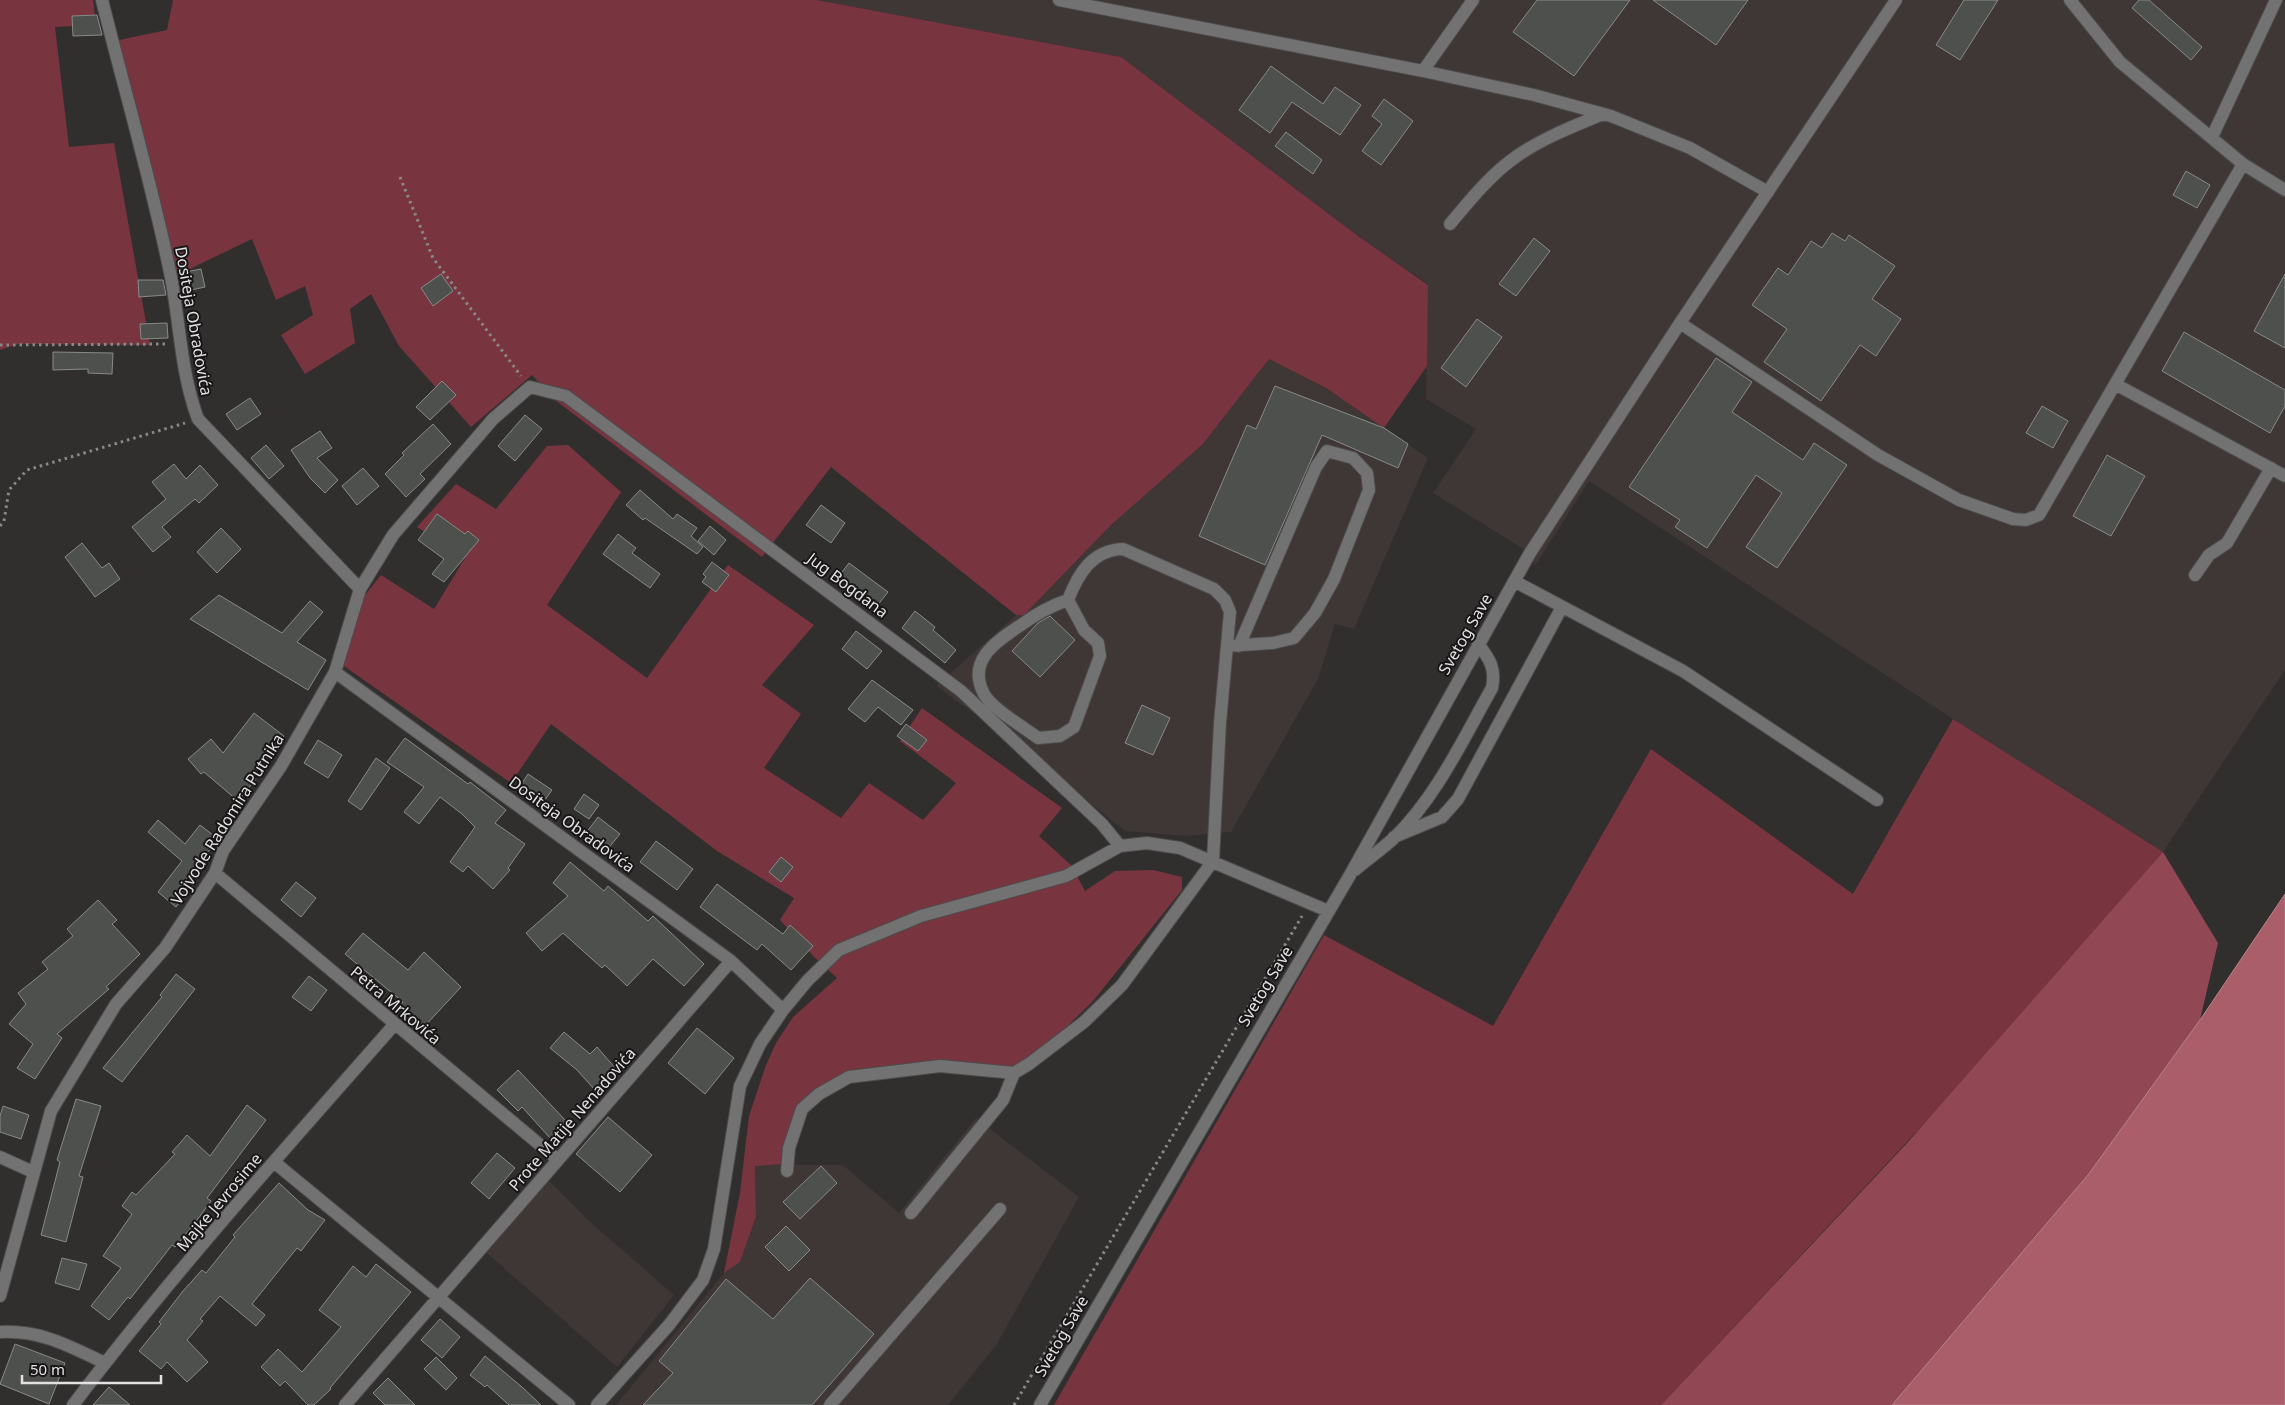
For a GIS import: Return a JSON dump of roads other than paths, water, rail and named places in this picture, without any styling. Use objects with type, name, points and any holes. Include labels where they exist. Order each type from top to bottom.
[{"type":"street","name":"Dositeja Obradovića","points":[[102,0],[171,278],[189,395],[198,419],[360,589]]},
{"type":"street","points":[[1059,0],[1423,71],[1534,95],[1603,114],[1690,148],[1768,192]]},
{"type":"street","points":[[1423,71],[1473,0]]},
{"type":"street","name":"Svetog Save","points":[[1040,1405],[1350,875],[1530,554],[1680,323],[1896,0]]},
{"type":"street","points":[[2070,0],[2120,62],[2243,164],[2285,190]]},
{"type":"street","points":[[2212,137],[2276,0]]},
{"type":"street","points":[[1450,224],[1470,200],[1517,156],[1558,134],[1603,114]]},
{"type":"street","points":[[1680,323],[1878,456],[1959,500],[2013,519],[2026,520],[2038,515],[2243,164]]},
{"type":"street","points":[[2115,384],[2285,476]]},
{"type":"street","name":"Vojvode Radomira Putnika","points":[[0,1296],[33,1172],[52,1111],[116,1004],[164,948],[215,873],[223,851],[281,766],[335,672],[360,589],[394,535],[493,419],[530,387]]},
{"type":"street","name":"Jug Bogdana","points":[[530,387],[566,396],[961,691],[1102,824],[1120,846]]},
{"type":"street","points":[[1327,451],[1353,458],[1367,473],[1369,490],[1334,579],[1315,613],[1294,638],[1273,643],[1233,646],[1316,467],[1327,451]]},
{"type":"street","points":[[2195,575],[2209,555],[2227,544],[2271,468]]},
{"type":"street","points":[[787,1171],[789,1148],[802,1109],[819,1094],[849,1076],[940,1066],[1014,1073],[1029,1064],[1084,1022],[1122,985],[1213,861],[1220,722],[1233,646],[1230,612],[1225,600],[1214,589],[1122,549],[1110,549],[1086,565],[1068,600],[1049,606],[992,645],[981,662],[979,680],[985,695],[1038,738],[1060,736],[1074,727],[1100,656],[1098,643],[1084,630],[1068,600]]},
{"type":"street","points":[[1514,581],[1683,671],[1877,800]]},
{"type":"street","points":[[1394,838],[1442,816],[1458,799],[1562,607]]},
{"type":"street","points":[[1350,875],[1394,838],[1437,784],[1492,688],[1495,675],[1490,659],[1478,644]]},
{"type":"street","name":"Dositeja Obradovića","points":[[335,672],[731,962],[783,1010]]},
{"type":"street","points":[[597,1405],[669,1325],[702,1280],[714,1249],[740,1086],[760,1044],[783,1010],[808,980],[839,950],[921,916],[1066,876],[1120,846],[1147,843],[1172,846],[1213,861],[1328,911]]},
{"type":"street","name":"Petra Mrkovića","points":[[215,873],[394,1025],[558,1160]]},
{"type":"street","name":"Prote Matije Nenadovića","points":[[345,1405],[731,962]]},
{"type":"street","name":"Majke Jevrosime","points":[[73,1405],[105,1363],[274,1162],[394,1025]]},
{"type":"street","points":[[911,1213],[1003,1100],[1014,1073]]},
{"type":"street","points":[[0,1157],[33,1172]]},
{"type":"street","points":[[274,1162],[569,1405]]},
{"type":"street","points":[[830,1405],[1000,1209]]},
{"type":"street","points":[[0,1332],[18,1331],[47,1336],[105,1363]]}]
